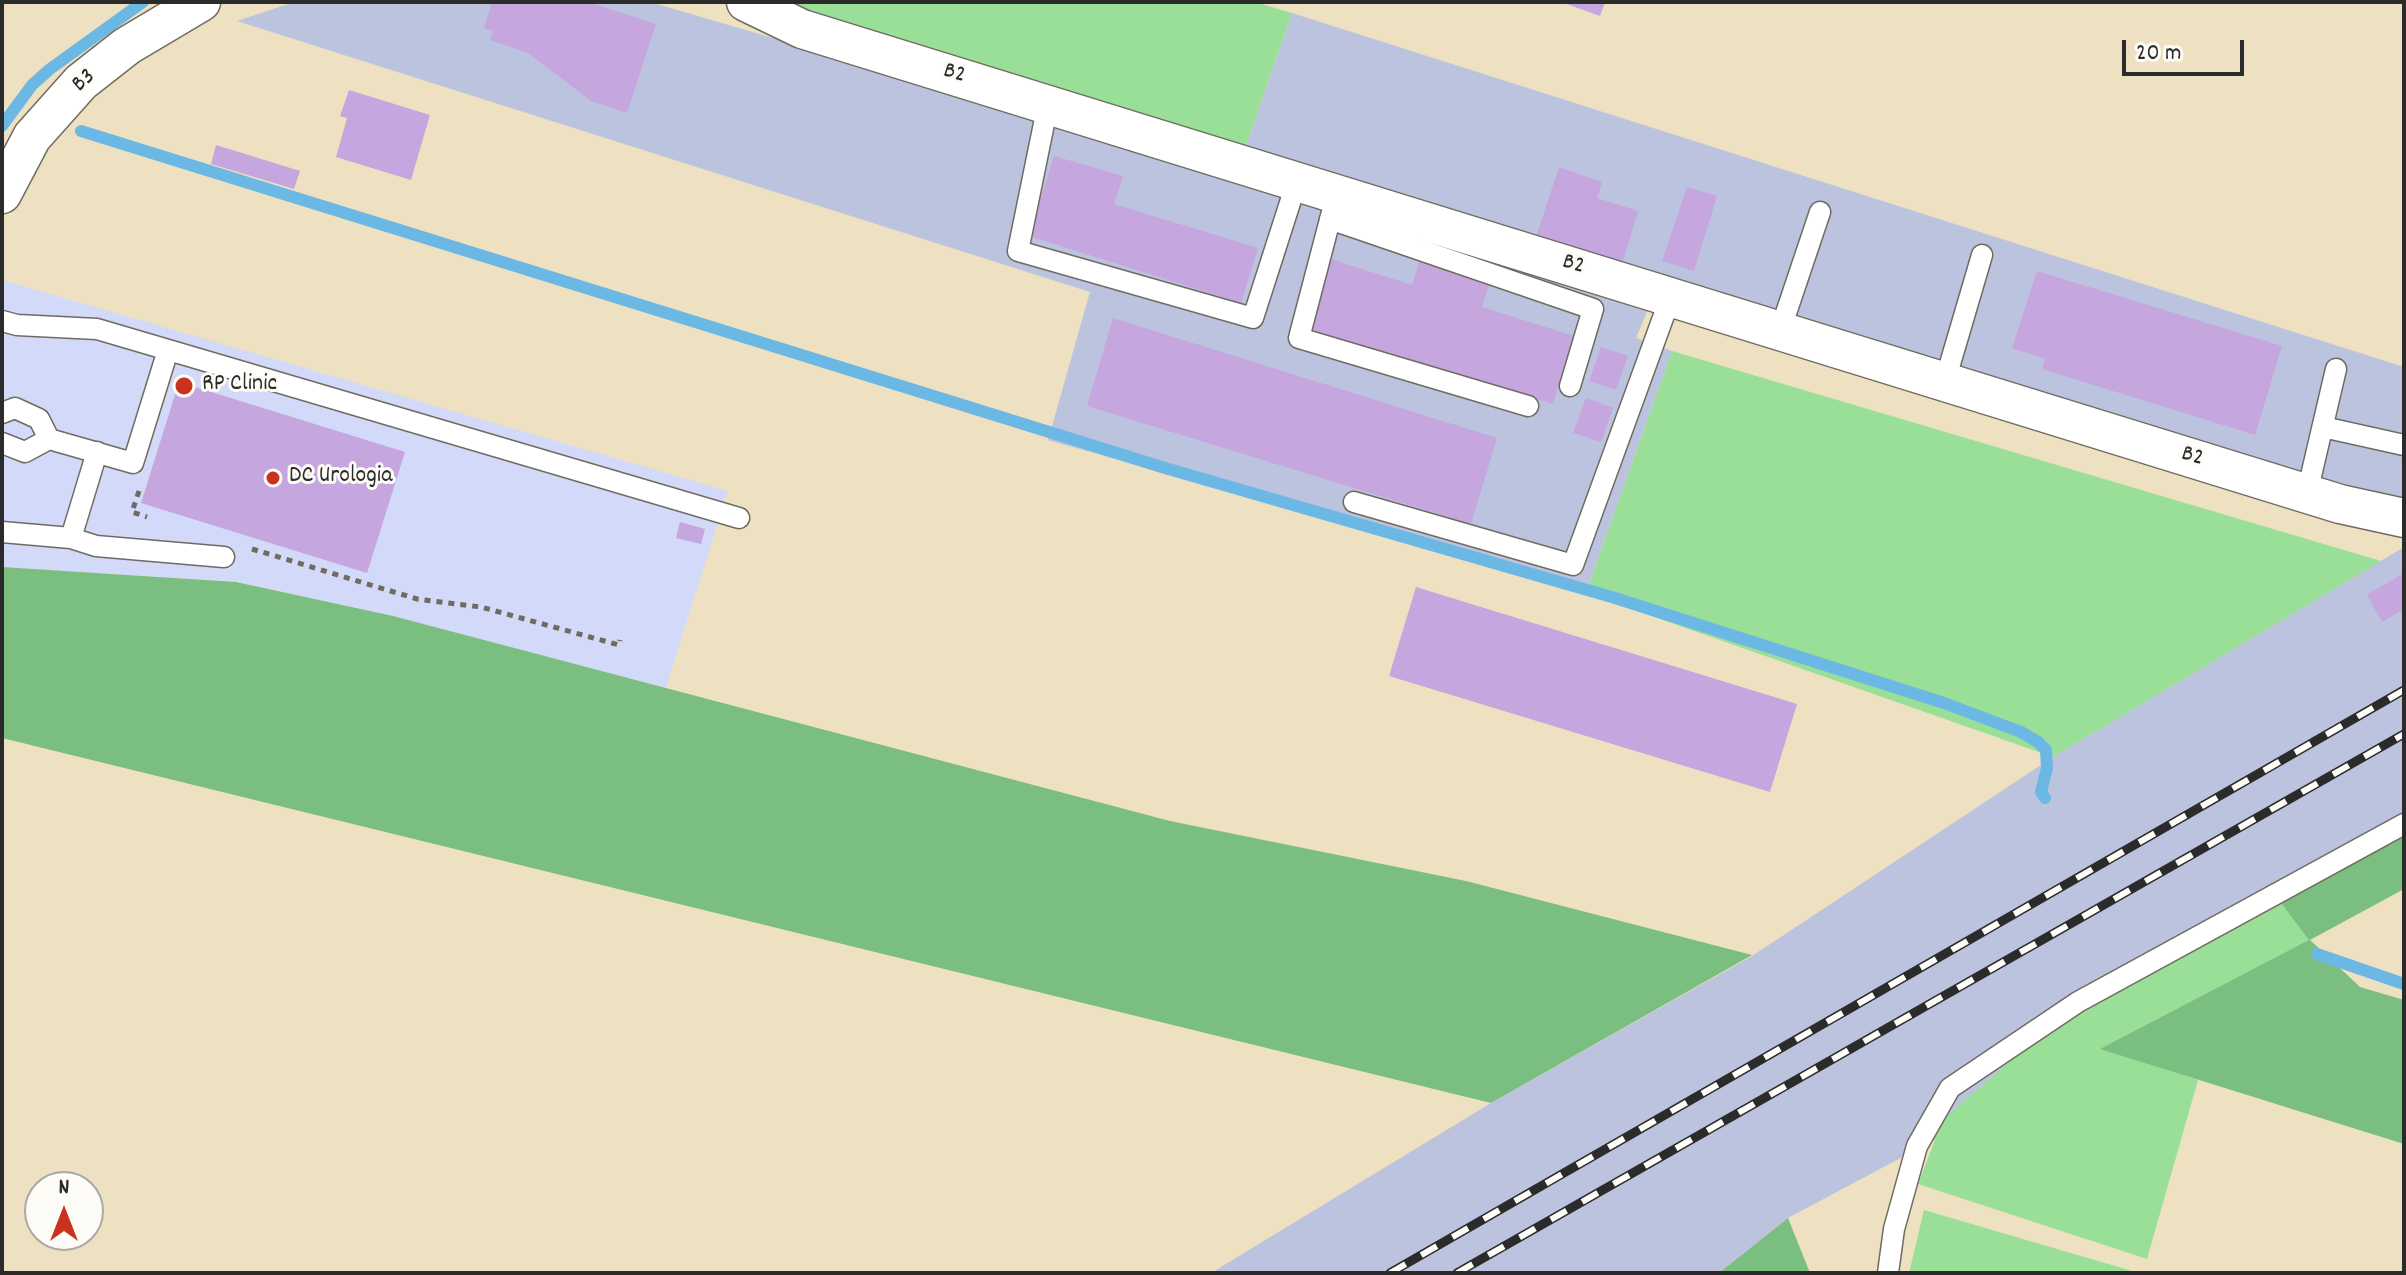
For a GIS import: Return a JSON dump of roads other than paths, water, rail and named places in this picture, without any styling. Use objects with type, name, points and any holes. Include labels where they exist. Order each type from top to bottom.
[{"type":"street","name":"B3","points":[[2,194],[32,137],[81,82],[127,46],[201,2]]},
{"type":"street","name":"B2","points":[[746,2],[802,29],[1297,181],[1333,206],[1671,296],[2307,493],[2404,518]]},
{"type":"lane","points":[[1048,104],[1018,251],[1253,318],[1297,181]]},
{"type":"lane","points":[[1528,406],[1299,338],[1333,206],[1593,309],[1570,386]]},
{"type":"lane","points":[[1780,331],[1820,212]]},
{"type":"lane","points":[[1945,381],[1982,255]]},
{"type":"lane","points":[[1354,502],[1573,565],[1671,296]]},
{"type":"lane","points":[[2,321],[17,325],[97,329],[739,518]]},
{"type":"lane","points":[[2,443],[25,452],[49,439],[133,463],[168,350]]},
{"type":"lane","points":[[2307,493],[2336,369]]},
{"type":"lane","points":[[2,413],[15,408],[39,419],[49,439]]},
{"type":"lane","points":[[2323,427],[2404,445]]},
{"type":"lane","points":[[71,538],[97,452]]},
{"type":"lane","points":[[2,532],[71,538],[96,546],[230,550]]},
{"type":"lane","points":[[1888,1273],[1894,1229],[1917,1146],[1950,1088],[2078,1002],[2404,824]]},
{"type":"waterway","points":[[2,126],[32,85],[50,69],[143,2]]},
{"type":"waterway","points":[[81,131],[1165,468],[1615,598],[1944,703],[2021,732],[2038,742],[2046,750],[2047,768],[2041,792],[2045,798]]},
{"type":"waterway","points":[[2317,954],[2404,984]]},
{"type":"railway","points":[[1390,1273],[2404,690]]},
{"type":"railway","points":[[1457,1273],[2404,734]]},
{"type":"place","name":"RP Clinic","points":[[184,386]]},
{"type":"place","name":"DC Urologia","points":[[273,478]]}]
